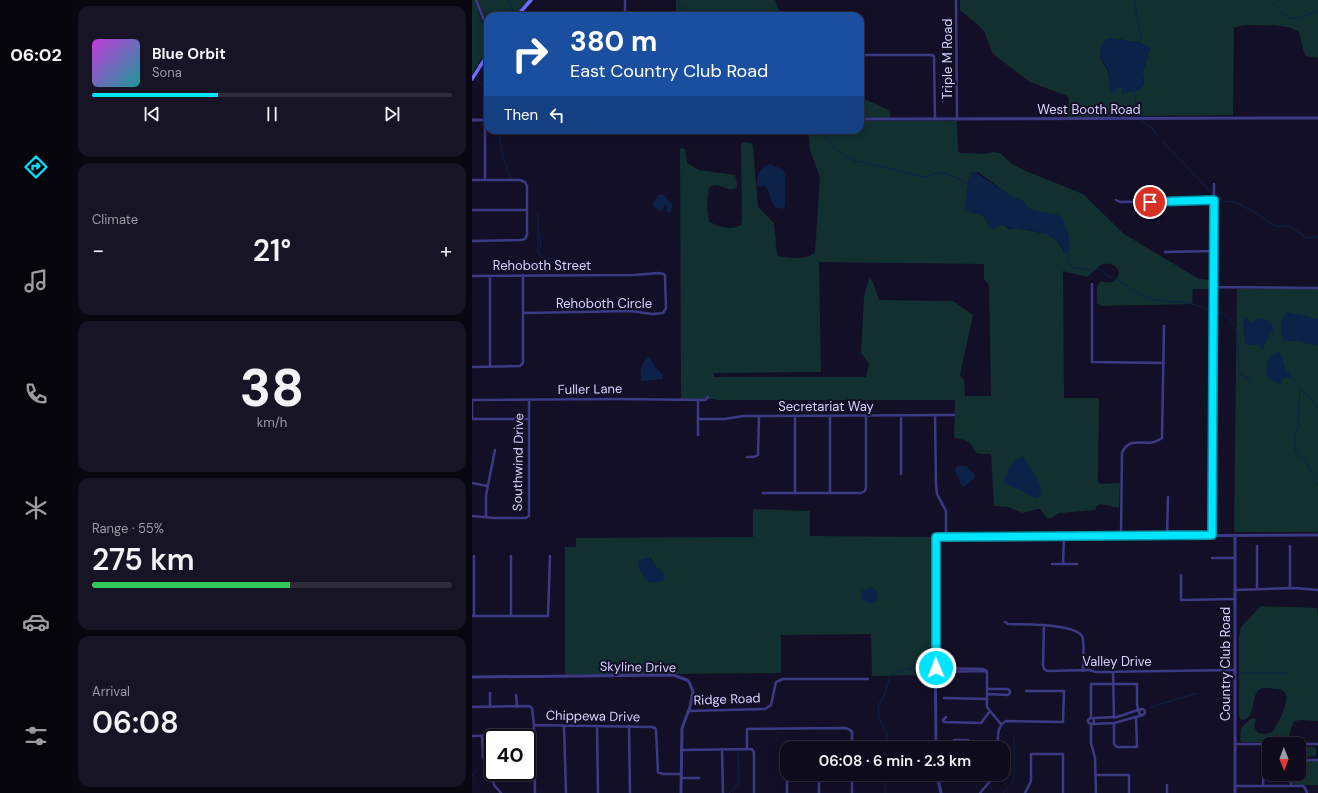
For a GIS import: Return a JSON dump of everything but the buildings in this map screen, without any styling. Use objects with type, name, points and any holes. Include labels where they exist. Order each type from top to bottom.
[{"type":"main road","points":[[520,12],[531,0]]},
{"type":"main road","points":[[472,79],[484,60]]},
{"type":"street","points":[[476,0],[484,20]]},
{"type":"street","points":[[625,12],[626,0]]},
{"type":"street","name":"Triple M Road","points":[[956,0],[957,119]]},
{"type":"street","points":[[864,55],[934,56],[935,119]]},
{"type":"street","name":"West Booth Road","points":[[864,119],[1318,118]]},
{"type":"street","points":[[472,120],[484,120]]},
{"type":"street","points":[[485,180],[487,134]]},
{"type":"street","points":[[472,180],[520,180],[527,186],[527,235],[525,239],[472,241]]},
{"type":"street","points":[[1212,535],[1214,184]]},
{"type":"street","points":[[1116,200],[1120,202],[1214,200]]},
{"type":"street","points":[[472,210],[527,210]]},
{"type":"street","points":[[1165,252],[1214,251]]},
{"type":"street","name":"Rehoboth Circle","points":[[524,312],[631,311],[652,314],[660,314],[664,312],[666,308],[666,279],[664,274],[612,275]]},
{"type":"street","points":[[472,367],[520,366],[523,363],[523,275]]},
{"type":"street","name":"Rehoboth Street","points":[[472,276],[612,275]]},
{"type":"street","points":[[490,276],[490,367]]},
{"type":"street","points":[[1092,284],[1092,362],[1164,363]]},
{"type":"street","points":[[1214,287],[1318,288]]},
{"type":"street","points":[[1121,535],[1122,453],[1124,447],[1129,443],[1157,443],[1162,438],[1164,326]]},
{"type":"street","name":"Fuller Lane","points":[[472,400],[705,400],[708,397]]},
{"type":"street","points":[[472,400],[472,418],[529,419]]},
{"type":"street","points":[[698,400],[698,435]]},
{"type":"street","name":"Southwind Drive","points":[[472,516],[526,518],[529,516],[529,401]]},
{"type":"street","points":[[901,415],[901,474]]},
{"type":"street","points":[[936,415],[936,486],[937,494],[946,511],[946,536]]},
{"type":"street","name":"Secretariat Way","points":[[698,419],[725,419],[743,416],[954,415]]},
{"type":"street","points":[[747,457],[758,455],[759,416]]},
{"type":"street","points":[[794,416],[795,493]]},
{"type":"street","points":[[830,416],[830,493]]},
{"type":"street","points":[[763,493],[861,493],[865,491],[866,416]]},
{"type":"street","points":[[486,516],[488,486],[495,450]]},
{"type":"street","points":[[472,483],[488,486]]},
{"type":"street","points":[[1167,535],[1168,497]]},
{"type":"street","points":[[936,741],[936,537],[1235,534],[1318,535]]},
{"type":"street","name":"Country Club Road","points":[[1235,534],[1235,793]]},
{"type":"street","points":[[1063,564],[1064,535]]},
{"type":"street","points":[[1257,546],[1257,589]]},
{"type":"street","points":[[1290,546],[1290,588]]},
{"type":"street","points":[[474,556],[473,616],[548,616],[550,556]]},
{"type":"street","points":[[511,556],[511,616]]},
{"type":"street","points":[[1212,558],[1235,558]]},
{"type":"street","points":[[1052,564],[1077,564]]},
{"type":"street","points":[[1181,575],[1181,600],[1235,599]]},
{"type":"street","points":[[1235,590],[1290,588],[1318,590]]},
{"type":"street","points":[[1005,622],[1008,624],[1059,626],[1078,632],[1082,636],[1083,640],[1083,670]]},
{"type":"street","name":"Valley Drive","points":[[1044,625],[1044,669],[1047,671],[1235,670]]},
{"type":"street","points":[[936,668],[983,668],[987,671]]},
{"type":"street","points":[[936,672],[987,671]]},
{"type":"street","points":[[987,671],[987,707],[1001,724]]},
{"type":"street","points":[[1113,671],[1114,718]]},
{"type":"street","name":"Skyline Drive","points":[[472,677],[678,676],[689,682],[693,693],[682,728],[681,793]]},
{"type":"street","name":"Ridge Road","points":[[688,711],[766,709],[772,705],[776,682],[782,679],[868,679]]},
{"type":"street","points":[[1096,793],[1095,757],[1091,743],[1092,724],[1095,721],[1092,718],[1091,684],[1137,684],[1137,704],[1140,709],[1145,710],[1143,715],[1114,723],[1092,724],[1088,722],[1092,718],[1114,718],[1140,709]]},
{"type":"street","points":[[987,689],[1010,691],[1010,694],[1008,695],[987,694]]},
{"type":"street","points":[[998,741],[998,729],[1001,724],[1006,721],[1064,722],[1064,692],[1026,691]]},
{"type":"street","points":[[490,693],[490,707]]},
{"type":"street","points":[[516,695],[516,707]]},
{"type":"street","points":[[944,698],[987,699]]},
{"type":"street","points":[[472,707],[532,708],[534,729]]},
{"type":"street","points":[[946,717],[943,720],[944,722],[981,723],[990,711]]},
{"type":"street","points":[[1114,723],[1115,746],[1137,747],[1136,717]]},
{"type":"street","name":"Chippewa Drive","points":[[534,725],[629,726],[655,728],[658,772],[681,776]]},
{"type":"street","points":[[564,726],[566,793]]},
{"type":"street","points":[[597,726],[598,793]]},
{"type":"street","points":[[629,726],[630,793]]},
{"type":"street","points":[[747,749],[747,729],[846,728],[850,730],[852,734],[852,741]]},
{"type":"street","points":[[472,736],[482,736],[484,759]]},
{"type":"street","points":[[954,740],[968,741]]},
{"type":"street","points":[[1235,744],[1262,744]]},
{"type":"street","points":[[1306,744],[1318,744]]},
{"type":"street","points":[[722,749],[723,793]]},
{"type":"street","points":[[681,750],[752,750],[754,754],[754,793]]},
{"type":"street","points":[[1025,793],[1031,781],[1031,754],[1063,754],[1063,793]]},
{"type":"street","points":[[1306,760],[1318,760]]},
{"type":"street","points":[[1096,775],[1129,775],[1129,793]]},
{"type":"street","points":[[681,776],[699,778]]},
{"type":"street","points":[[493,781],[494,785],[501,793]]},
{"type":"street","points":[[535,781],[535,793]]},
{"type":"street","points":[[787,781],[787,793]]},
{"type":"street","points":[[819,781],[819,793]]},
{"type":"street","points":[[852,781],[852,793]]},
{"type":"street","points":[[938,781],[941,793]]},
{"type":"street","points":[[980,793],[990,781]]},
{"type":"street","points":[[1264,781],[1264,786]]},
{"type":"street","points":[[1291,781],[1291,786]]},
{"type":"street","points":[[1167,784],[1167,793]]},
{"type":"street","points":[[1235,786],[1302,786],[1305,788],[1307,793]]},
{"type":"green space","points":[[472,0],[474,0],[484,26],[484,54],[472,74]]},
{"type":"green space","points":[[478,0],[529,0],[518,12],[484,12],[484,14]]},
{"type":"green space","points":[[676,0],[775,0],[780,12],[676,12]]},
{"type":"green space","points":[[960,0],[1318,0],[1318,58],[1306,56],[1299,32],[1292,28],[1262,25],[1239,26],[1234,28],[1233,115],[1067,117],[1069,100],[1067,96],[1030,82],[993,54],[984,31],[960,10]],"holes":[[[1111,38],[1137,42],[1150,47],[1143,72],[1144,81],[1142,87],[1132,91],[1122,91],[1122,88],[1119,87],[1109,90],[1109,75],[1100,58],[1106,39]]]},
{"type":"green space","points":[[864,99],[888,110],[891,114],[889,118],[864,117]]},
{"type":"green space","points":[[864,121],[957,121],[958,151],[960,153],[1000,153],[1012,164],[1026,171],[1083,194],[1124,234],[1199,279],[1211,280],[1210,289],[1193,289],[1192,304],[1102,306],[1097,303],[1097,286],[1101,281],[1111,282],[1117,278],[1119,272],[1116,267],[1110,264],[1102,264],[1087,277],[1063,271],[1064,398],[1099,398],[1098,482],[1100,484],[1120,483],[1119,508],[1100,504],[1095,510],[1059,513],[1050,519],[1047,518],[1040,509],[1023,513],[1008,507],[994,506],[991,454],[976,453],[968,442],[954,438],[955,400],[681,399],[680,149],[685,149],[687,163],[699,170],[735,175],[737,184],[736,188],[728,189],[715,185],[709,188],[707,205],[709,221],[716,225],[733,228],[741,225],[742,220],[741,144],[743,142],[751,143],[753,146],[758,207],[774,223],[777,255],[791,258],[803,258],[812,255],[815,252],[820,177],[810,150],[808,134],[864,134]],"holes":[[[978,172],[1009,195],[1024,202],[1035,211],[1062,217],[1068,234],[1069,251],[1064,252],[1057,241],[1047,234],[1016,228],[1009,229],[1003,224],[990,227],[984,216],[965,208],[969,177]],[[819,262],[984,264],[984,279],[989,285],[991,396],[965,396],[964,381],[960,375],[973,315],[953,301],[879,300],[873,282],[869,278],[864,297],[861,353],[869,364],[866,377],[714,377],[714,373],[821,372]]]},
{"type":"green space","points":[[1237,289],[1318,289],[1318,532],[1234,532]]},
{"type":"green space","points":[[753,509],[810,511],[810,536],[934,537],[934,672],[931,675],[872,676],[871,634],[781,635],[781,673],[565,675],[565,547],[576,547],[576,538],[753,537]],"holes":[[[651,558],[654,566],[661,570],[646,580],[638,565]]]},
{"type":"green space","points":[[1261,606],[1317,608],[1318,721],[1294,721],[1289,737],[1262,737],[1262,742],[1242,742],[1240,740],[1241,728],[1252,718],[1256,719],[1254,727],[1258,733],[1266,734],[1272,732],[1280,720],[1286,704],[1286,695],[1283,691],[1279,689],[1264,688],[1256,693],[1250,715],[1246,719],[1241,720],[1239,717],[1239,636],[1241,627]]},
{"type":"green space","points":[[1306,747],[1314,747],[1316,749],[1316,754],[1314,756],[1306,757]]},
{"type":"green space","points":[[1306,761],[1318,761],[1318,785],[1293,784],[1293,781],[1306,781]]},
{"type":"water","points":[[1111,38],[1137,42],[1150,47],[1143,72],[1144,81],[1142,87],[1137,90],[1121,94],[1122,88],[1119,87],[1116,89],[1115,93],[1109,90],[1109,74],[1101,58],[1100,51],[1106,39]]},
{"type":"water","points":[[771,164],[783,170],[785,175],[785,206],[783,209],[774,207],[767,188],[764,185],[760,187],[757,185],[760,171],[767,165]]},
{"type":"water","points":[[975,172],[1009,195],[1024,202],[1031,209],[1062,217],[1069,240],[1068,254],[1054,238],[1038,232],[1016,228],[1013,230],[1003,224],[995,229],[992,229],[984,216],[969,212],[965,208],[969,177],[970,173]]},
{"type":"water","points":[[659,195],[664,195],[673,205],[670,213],[666,211],[667,207],[665,205],[661,212],[653,206],[653,203]]},
{"type":"water","points":[[1288,312],[1318,319],[1318,345],[1304,343],[1301,341],[1287,340],[1283,342],[1282,322],[1283,318]]},
{"type":"water","points":[[1245,317],[1251,322],[1260,318],[1271,322],[1273,331],[1268,337],[1263,349],[1261,349],[1258,345],[1246,345],[1243,328]]},
{"type":"water","points":[[1279,352],[1282,356],[1285,368],[1294,380],[1287,377],[1283,379],[1281,384],[1274,382],[1267,376],[1268,361],[1272,355]]},
{"type":"water","points":[[650,357],[655,367],[663,375],[663,379],[641,380],[643,364]]},
{"type":"water","points":[[1022,457],[1026,459],[1037,478],[1041,489],[1038,498],[1004,483],[1010,467],[1015,461]]},
{"type":"water","points":[[958,466],[966,466],[975,474],[974,479],[964,487],[962,487],[955,470]]},
{"type":"water","points":[[649,557],[654,566],[662,571],[665,578],[664,580],[651,582],[646,580],[642,574],[638,561]]},
{"type":"water","points":[[873,587],[877,591],[876,602],[866,602],[863,600],[861,594],[862,591]]},
{"type":"waterway","points":[[508,0],[514,12]]},
{"type":"waterway","points":[[679,0],[680,12]]},
{"type":"waterway","points":[[1134,0],[1141,37],[1139,43]]},
{"type":"waterway","points":[[1270,0],[1290,18],[1301,18],[1318,11]]},
{"type":"waterway","points":[[484,66],[476,79],[484,87]]},
{"type":"waterway","points":[[1134,90],[1138,117]]},
{"type":"waterway","points":[[1141,121],[1151,127],[1159,137]]},
{"type":"waterway","points":[[500,134],[502,153],[511,179]]},
{"type":"waterway","points":[[822,134],[837,151],[852,160],[925,177],[943,173],[952,175],[967,183]]},
{"type":"waterway","points":[[1162,141],[1212,193]]},
{"type":"waterway","points":[[1216,194],[1223,201],[1235,202],[1263,217],[1271,224],[1276,226],[1289,226],[1307,238],[1318,237]]},
{"type":"waterway","points":[[538,212],[538,253]]},
{"type":"waterway","points":[[539,231],[541,248]]},
{"type":"waterway","points":[[537,251],[543,258],[555,259],[556,262]]},
{"type":"waterway","points":[[1067,254],[1069,262],[1073,268],[1092,270],[1101,269],[1106,275],[1154,300],[1190,303],[1212,311]]},
{"type":"waterway","points":[[1216,312],[1225,314],[1235,327],[1240,373],[1248,378],[1253,386]]},
{"type":"waterway","points":[[1299,385],[1299,426],[1295,435],[1296,452],[1306,461],[1318,486]]},
{"type":"waterway","points":[[1301,389],[1317,408]]},
{"type":"waterway","points":[[887,741],[887,734],[879,718],[878,706],[884,696],[890,676],[902,670],[920,666],[934,659]]},
{"type":"waterway","points":[[1238,680],[1240,673],[1286,673]]},
{"type":"waterway","points":[[1148,708],[1197,693]]},
{"type":"waterway","points":[[1003,793],[1014,779],[1014,738]]},
{"type":"waterway","points":[[729,793],[738,784],[739,780],[738,751]]},
{"type":"waterway","points":[[472,777],[476,770]]},
{"type":"waterway","points":[[885,793],[886,781]]},
{"type":"route","points":[[936,668],[936,537],[1212,535],[1214,200],[1150,202]]}]
